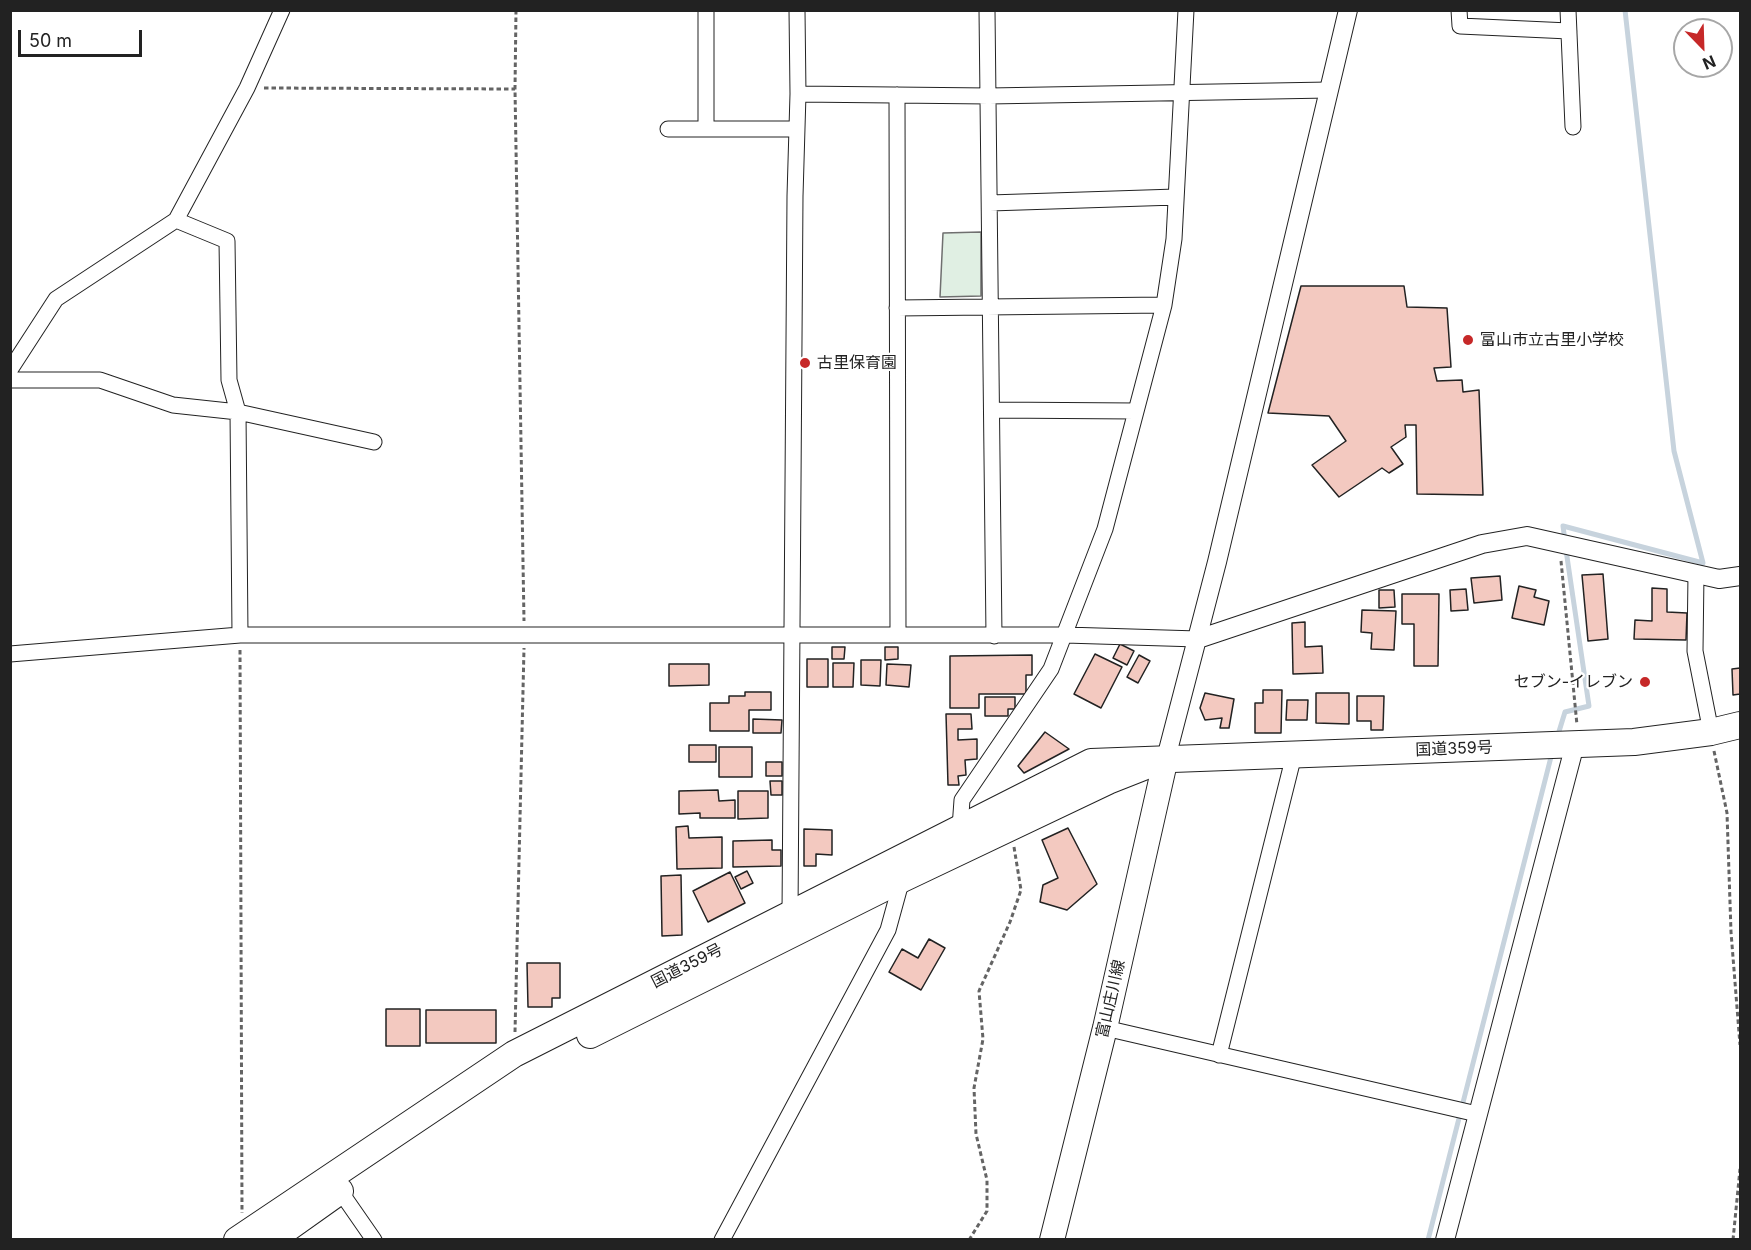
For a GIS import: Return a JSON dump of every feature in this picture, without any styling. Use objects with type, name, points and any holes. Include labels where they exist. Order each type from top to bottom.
[{"type":"highway","name":"国道359号","points":[[239,1238],[514,1054],[1091,762],[1634,742],[1711,732],[1740,725]]},
{"type":"highway","name":"国道359号","points":[[271,1239],[522,1070],[902,879],[1108,782],[1166,758]]},
{"type":"main road","name":"富山庄川線","points":[[1052,1239],[1105,1028],[1166,758]]},
{"type":"street","points":[[10,370],[56,299],[176,220],[247,88],[282,10]]},
{"type":"street","points":[[706,10],[706,129]]},
{"type":"street","points":[[790,914],[797,10]]},
{"type":"street","points":[[987,10],[994,636]]},
{"type":"street","points":[[960,828],[962,800],[1051,669],[1105,529],[1164,304],[1174,239],[1186,10]]},
{"type":"street","points":[[1166,758],[1198,639],[1348,10]]},
{"type":"street","points":[[1459,10],[1460,26],[1569,31]]},
{"type":"street","points":[[1568,10],[1573,127]]},
{"type":"street","points":[[798,94],[989,96],[1329,90]]},
{"type":"street","points":[[897,95],[898,635]]},
{"type":"street","points":[[668,129],[797,129]]},
{"type":"street","points":[[990,203],[1176,197]]},
{"type":"street","points":[[176,220],[227,241],[230,380],[238,412],[240,635]]},
{"type":"street","points":[[897,308],[1164,304]]},
{"type":"street","points":[[10,380],[100,380],[173,405],[238,412],[374,442]]},
{"type":"street","points":[[992,410],[1136,411]]},
{"type":"street","points":[[10,654],[240,635],[524,637],[1065,635],[1198,639],[1482,544],[1527,536],[1719,579],[1740,576]]},
{"type":"street","points":[[1696,574],[1695,651],[1711,732]]},
{"type":"street","points":[[1445,1239],[1575,744]]},
{"type":"street","points":[[1219,1055],[1294,755]]},
{"type":"street","points":[[722,1239],[888,930],[902,879]]},
{"type":"street","points":[[1105,1028],[1477,1114]]},
{"type":"street","points":[[340,1191],[374,1239]]},
{"type":"path","points":[[514,1054],[524,637],[515,89],[516,10]]},
{"type":"path","points":[[247,88],[515,89]]},
{"type":"path","points":[[1557,542],[1563,579],[1578,731],[1575,744]]},
{"type":"path","points":[[239,1238],[240,635]]},
{"type":"path","points":[[1711,732],[1727,813],[1731,932],[1740,1045]]},
{"type":"path","points":[[969,1239],[987,1211],[987,1180],[976,1134],[974,1088],[983,1039],[979,991],[1010,922],[1021,890],[1010,827]]},
{"type":"path","points":[[1733,1239],[1740,1169]]},
{"type":"green space","points":[[981,232],[981,296],[940,297],[943,233]]},
{"type":"building","points":[[1301,286],[1404,286],[1407,307],[1447,308],[1451,367],[1434,368],[1437,381],[1462,380],[1463,392],[1479,390],[1483,495],[1417,494],[1416,425],[1405,425],[1406,437],[1391,447],[1403,464],[1389,473],[1382,468],[1339,497],[1312,465],[1346,441],[1329,416],[1268,413]]},
{"type":"building","points":[[1603,574],[1608,639],[1588,641],[1582,575]]},
{"type":"building","points":[[1500,576],[1502,600],[1474,603],[1471,578]]},
{"type":"building","points":[[1519,586],[1536,590],[1534,597],[1549,601],[1544,625],[1512,618]]},
{"type":"building","points":[[1652,588],[1667,589],[1667,612],[1687,613],[1686,640],[1634,639],[1635,620],[1652,621]]},
{"type":"building","points":[[1466,589],[1468,610],[1451,611],[1450,590]]},
{"type":"building","points":[[1379,590],[1394,590],[1395,607],[1379,608]]},
{"type":"building","points":[[1402,594],[1439,594],[1438,666],[1414,666],[1414,624],[1402,624]]},
{"type":"building","points":[[1362,610],[1396,611],[1394,650],[1371,649],[1372,633],[1361,632]]},
{"type":"building","points":[[1305,622],[1305,647],[1322,646],[1323,673],[1293,674],[1292,623]]},
{"type":"building","points":[[1120,644],[1134,651],[1127,665],[1113,658]]},
{"type":"building","points":[[832,647],[845,647],[844,659],[832,659]]},
{"type":"building","points":[[885,647],[898,647],[898,659],[885,660]]},
{"type":"building","points":[[1095,654],[1122,667],[1101,708],[1074,694]]},
{"type":"building","points":[[1032,655],[1032,675],[1026,675],[1026,694],[979,694],[979,708],[950,708],[950,656]]},
{"type":"building","points":[[1139,655],[1150,661],[1138,683],[1127,677]]},
{"type":"building","points":[[807,659],[828,659],[828,687],[807,687]]},
{"type":"building","points":[[861,660],[881,660],[880,686],[861,685]]},
{"type":"building","points":[[833,663],[854,663],[853,687],[833,687]]},
{"type":"building","points":[[669,664],[709,664],[709,685],[669,686]]},
{"type":"building","points":[[887,664],[911,665],[909,687],[886,685]]},
{"type":"building","points":[[1740,668],[1740,694],[1733,695],[1732,669]]},
{"type":"building","points":[[1263,690],[1282,690],[1281,733],[1255,733],[1255,703],[1263,703]]},
{"type":"building","points":[[745,692],[771,692],[771,710],[749,710],[749,731],[710,731],[710,703],[729,703],[729,696],[745,696]]},
{"type":"building","points":[[1205,693],[1234,699],[1229,728],[1220,728],[1222,718],[1205,720],[1200,708]]},
{"type":"building","points":[[1316,693],[1349,693],[1349,724],[1316,723]]},
{"type":"building","points":[[1357,696],[1384,696],[1383,730],[1371,730],[1371,721],[1357,721]]},
{"type":"building","points":[[985,697],[1015,697],[1015,709],[1008,709],[1008,716],[985,716]]},
{"type":"building","points":[[1287,700],[1308,700],[1307,720],[1286,720]]},
{"type":"building","points":[[946,714],[971,714],[972,729],[958,729],[958,740],[977,739],[977,759],[965,760],[966,775],[958,776],[959,785],[948,785]]},
{"type":"building","points":[[753,719],[782,720],[781,733],[753,733]]},
{"type":"building","points":[[1045,732],[1069,749],[1024,773],[1018,766]]},
{"type":"building","points":[[689,745],[716,745],[716,762],[689,762]]},
{"type":"building","points":[[719,747],[752,747],[752,777],[719,777]]},
{"type":"building","points":[[766,762],[782,762],[782,776],[766,776]]},
{"type":"building","points":[[770,781],[782,781],[782,795],[771,795]]},
{"type":"building","points":[[718,790],[719,801],[735,800],[735,818],[700,818],[700,813],[679,814],[679,791]]},
{"type":"building","points":[[738,791],[768,791],[768,818],[738,819]]},
{"type":"building","points":[[688,826],[689,838],[722,837],[722,868],[677,869],[676,827]]},
{"type":"building","points":[[1068,828],[1097,884],[1067,910],[1040,902],[1043,885],[1058,878],[1042,840]]},
{"type":"building","points":[[804,829],[832,830],[832,855],[816,854],[816,866],[804,866]]},
{"type":"building","points":[[772,840],[772,850],[781,850],[781,866],[733,867],[733,841]]},
{"type":"building","points":[[747,871],[753,883],[741,889],[735,877]]},
{"type":"building","points":[[730,872],[745,903],[708,922],[693,891]]},
{"type":"building","points":[[681,875],[682,935],[662,936],[661,876]]},
{"type":"building","points":[[929,939],[945,948],[921,990],[889,972],[902,949],[918,958]]},
{"type":"building","points":[[527,963],[560,963],[560,998],[552,998],[552,1007],[528,1007]]},
{"type":"building","points":[[386,1009],[420,1009],[420,1046],[386,1046]]},
{"type":"building","points":[[426,1010],[496,1010],[496,1043],[426,1043]]},
{"type":"waterway","points":[[1565,541],[1563,526],[1703,563],[1674,451],[1625,10]]},
{"type":"waterway","points":[[1557,738],[1565,712],[1589,706],[1566,550]]},
{"type":"waterway","points":[[1428,1240],[1552,753]]},
{"type":"place","name":"富山市立古里小学校","points":[[1468,340]]},
{"type":"place","name":"古里保育園","points":[[805,363]]},
{"type":"place","name":"セブン-イレブン","points":[[1645,682]]}]
